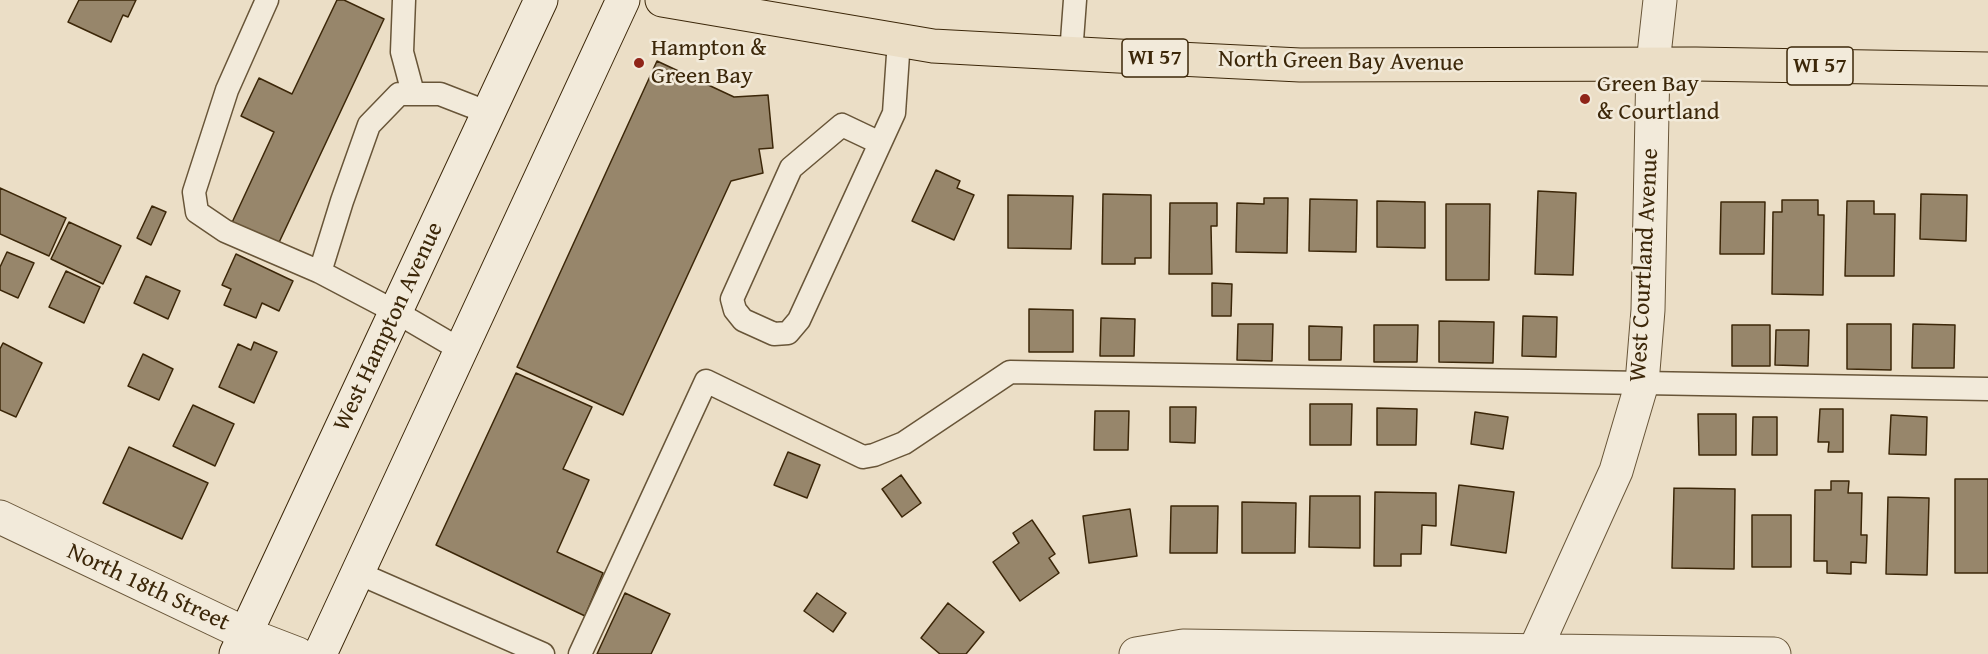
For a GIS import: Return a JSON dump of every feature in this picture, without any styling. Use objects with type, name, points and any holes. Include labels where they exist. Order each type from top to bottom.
[{"type":"main road","name":"North Green Bay Avenue","points":[[662,0],[933,46],[1071,54],[1299,65],[1653,64],[1988,69]]},
{"type":"street","name":"West Hampton Avenue","points":[[241,644],[541,0]]},
{"type":"street","points":[[320,654],[623,0]]},
{"type":"street","name":"West Courtland Avenue","points":[[1533,653],[1616,471],[1642,383],[1648,310],[1653,64],[1660,0]]},
{"type":"street","name":"North 18th Street","points":[[0,517],[241,644],[298,654]]},
{"type":"street","points":[[1136,654],[1183,646],[1533,653],[1774,654]]},
{"type":"lane","points":[[267,0],[227,90],[194,192],[197,212],[225,231],[320,272],[461,350]]},
{"type":"lane","points":[[1071,54],[1074,0]]},
{"type":"lane","points":[[399,1],[402,52],[413,93]]},
{"type":"lane","points":[[880,143],[842,125],[791,168],[732,299],[735,310],[743,320],[774,334],[788,333],[799,320],[894,113],[899,40]]},
{"type":"lane","points":[[320,272],[369,125],[399,94],[440,94],[489,113]]},
{"type":"lane","points":[[580,654],[706,381],[862,457],[874,455],[904,443],[1010,372],[1988,389]]},
{"type":"lane","points":[[358,573],[543,654]]},
{"type":"building","points":[[79,0],[136,0],[128,17],[123,15],[111,42],[68,22]]},
{"type":"building","points":[[337,0],[344,0],[384,19],[275,251],[229,229],[274,132],[241,116],[259,78],[292,94]]},
{"type":"building","points":[[657,61],[734,97],[768,95],[773,148],[759,149],[763,173],[731,181],[623,415],[517,367]]},
{"type":"building","points":[[936,170],[960,181],[957,188],[974,195],[954,240],[912,221]]},
{"type":"building","points":[[0,188],[66,218],[49,256],[0,234]]},
{"type":"building","points":[[1538,191],[1576,193],[1573,275],[1535,274]]},
{"type":"building","points":[[1103,194],[1151,195],[1151,258],[1135,258],[1135,264],[1102,264]]},
{"type":"building","points":[[1921,194],[1967,195],[1966,241],[1920,239]]},
{"type":"building","points":[[1008,195],[1073,196],[1071,249],[1008,248]]},
{"type":"building","points":[[1264,198],[1288,198],[1287,253],[1236,252],[1237,203],[1264,204]]},
{"type":"building","points":[[1310,199],[1357,200],[1356,252],[1309,251]]},
{"type":"building","points":[[1782,200],[1818,200],[1818,215],[1824,215],[1823,295],[1772,294],[1773,212],[1782,212]]},
{"type":"building","points":[[1377,201],[1425,202],[1425,248],[1377,247]]},
{"type":"building","points":[[1847,201],[1874,201],[1874,214],[1895,214],[1894,276],[1845,276]]},
{"type":"building","points":[[1721,202],[1765,202],[1764,254],[1720,254]]},
{"type":"building","points":[[1170,203],[1217,203],[1217,226],[1211,226],[1212,274],[1169,274]]},
{"type":"building","points":[[1446,204],[1490,204],[1489,280],[1446,280]]},
{"type":"building","points":[[152,206],[166,212],[151,245],[137,238]]},
{"type":"building","points":[[69,222],[121,246],[103,284],[51,259]]},
{"type":"building","points":[[7,252],[34,263],[18,298],[0,290],[0,267]]},
{"type":"building","points":[[236,254],[293,281],[279,311],[262,303],[256,318],[224,305],[231,289],[222,285]]},
{"type":"building","points":[[66,271],[100,287],[84,323],[49,307]]},
{"type":"building","points":[[146,276],[180,291],[168,319],[134,303]]},
{"type":"building","points":[[1212,283],[1232,284],[1231,316],[1212,316]]},
{"type":"building","points":[[1029,309],[1073,310],[1073,352],[1029,352]]},
{"type":"building","points":[[1523,316],[1557,317],[1556,357],[1522,356]]},
{"type":"building","points":[[1101,318],[1135,319],[1134,356],[1100,356]]},
{"type":"building","points":[[1439,321],[1494,322],[1493,363],[1439,362]]},
{"type":"building","points":[[1238,324],[1273,324],[1272,361],[1237,360]]},
{"type":"building","points":[[1847,324],[1891,324],[1891,370],[1847,369]]},
{"type":"building","points":[[1913,324],[1955,325],[1954,368],[1912,368]]},
{"type":"building","points":[[1374,325],[1418,325],[1417,362],[1374,362]]},
{"type":"building","points":[[1732,325],[1770,325],[1770,366],[1732,366]]},
{"type":"building","points":[[1309,326],[1342,327],[1341,360],[1309,360]]},
{"type":"building","points":[[1776,330],[1809,330],[1808,366],[1775,365]]},
{"type":"building","points":[[254,342],[277,352],[254,403],[219,387],[238,344],[251,350]]},
{"type":"building","points":[[3,343],[42,363],[16,417],[0,410],[0,349]]},
{"type":"building","points":[[143,354],[173,369],[159,400],[128,386]]},
{"type":"building","points":[[516,373],[592,407],[563,469],[589,480],[557,552],[603,573],[585,616],[436,545]]},
{"type":"building","points":[[1310,404],[1352,404],[1351,445],[1310,445]]},
{"type":"building","points":[[193,405],[234,424],[215,466],[173,446]]},
{"type":"building","points":[[1170,407],[1196,407],[1195,443],[1170,442]]},
{"type":"building","points":[[1377,408],[1417,409],[1416,445],[1377,445]]},
{"type":"building","points":[[1820,409],[1843,409],[1843,452],[1828,452],[1829,442],[1818,442]]},
{"type":"building","points":[[1095,411],[1129,411],[1128,450],[1094,450]]},
{"type":"building","points":[[1475,412],[1508,417],[1503,449],[1471,444]]},
{"type":"building","points":[[1698,414],[1736,414],[1736,455],[1699,455]]},
{"type":"building","points":[[1891,415],[1927,417],[1926,455],[1889,454]]},
{"type":"building","points":[[1753,417],[1777,417],[1777,455],[1752,455]]},
{"type":"building","points":[[129,447],[208,483],[182,539],[103,503]]},
{"type":"building","points":[[788,452],[820,465],[807,498],[774,485]]},
{"type":"building","points":[[901,475],[921,503],[902,517],[882,489]]},
{"type":"building","points":[[1955,479],[1988,479],[1988,573],[1955,573]]},
{"type":"building","points":[[1831,481],[1849,481],[1848,493],[1862,493],[1861,535],[1867,535],[1866,563],[1851,562],[1851,574],[1827,573],[1827,561],[1814,561],[1815,490],[1831,490]]},
{"type":"building","points":[[1459,485],[1514,492],[1506,553],[1451,545]]},
{"type":"building","points":[[1674,488],[1735,489],[1734,569],[1672,568]]},
{"type":"building","points":[[1375,492],[1436,493],[1436,526],[1422,525],[1421,554],[1401,554],[1401,566],[1374,566]]},
{"type":"building","points":[[1310,496],[1360,496],[1360,548],[1309,547]]},
{"type":"building","points":[[1888,497],[1929,498],[1927,575],[1886,574]]},
{"type":"building","points":[[1242,502],[1296,503],[1295,553],[1242,553]]},
{"type":"building","points":[[1171,506],[1218,506],[1217,553],[1170,553]]},
{"type":"building","points":[[1130,509],[1137,556],[1089,563],[1083,516]]},
{"type":"building","points":[[1752,515],[1791,515],[1791,567],[1752,567]]},
{"type":"building","points":[[1032,520],[1055,554],[1049,558],[1059,573],[1020,601],[993,562],[1019,543],[1013,533]]},
{"type":"building","points":[[625,593],[670,614],[651,654],[597,654]]},
{"type":"building","points":[[817,593],[846,613],[833,632],[804,611]]},
{"type":"building","points":[[948,603],[984,632],[966,654],[940,654],[921,638]]},
{"type":"place","name":"Hampton & Green Bay","points":[[639,63]]},
{"type":"place","name":"Green Bay & Courtland","points":[[1585,99]]}]
